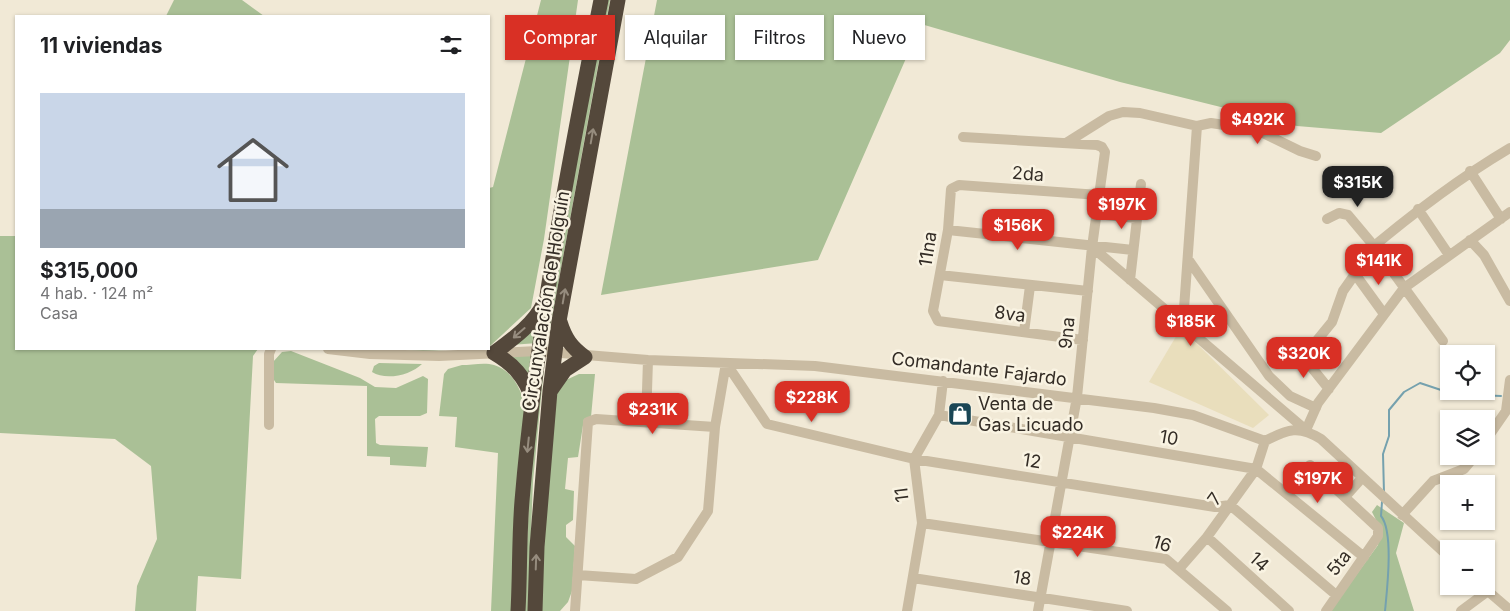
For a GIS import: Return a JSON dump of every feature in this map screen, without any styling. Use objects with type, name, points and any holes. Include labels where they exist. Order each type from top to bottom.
[{"type":"highway","name":"Circunvalación de Holguín","points":[[518,611],[522,503],[538,352],[601,0]]},
{"type":"highway","name":"Circunvalación de Holguín","points":[[534,611],[536,547],[550,391],[559,321],[618,0]]},
{"type":"highway","points":[[533,400],[528,386],[511,363],[494,353],[525,328],[540,312],[548,295]]},
{"type":"highway","points":[[550,391],[565,370],[585,357],[572,347],[565,338],[559,321]]},
{"type":"street","points":[[963,137],[1066,144],[1096,123],[1123,112],[1160,116],[1197,126],[1211,123],[1257,130],[1300,151],[1316,156]]},
{"type":"street","points":[[1183,323],[1197,126]]},
{"type":"street","name":"9na","points":[[1038,611],[1077,397],[1092,247],[1105,152],[1102,147],[1066,144]]},
{"type":"street","points":[[1384,314],[1355,274],[1354,263],[1418,209],[1470,172],[1510,148]]},
{"type":"street","points":[[1470,172],[1501,219]]},
{"type":"street","points":[[1130,280],[1140,184]]},
{"type":"street","name":"2da","points":[[955,187],[960,185],[1099,195]]},
{"type":"street","name":"11na","points":[[934,317],[933,311],[948,230],[951,189],[955,187]]},
{"type":"street","points":[[1418,209],[1449,255]]},
{"type":"street","points":[[1306,430],[1316,408],[1329,389],[1404,288],[1510,212]]},
{"type":"street","points":[[1327,219],[1339,213],[1348,215],[1374,246],[1443,341]]},
{"type":"street","points":[[1096,214],[1136,218]]},
{"type":"street","points":[[948,230],[1132,250]]},
{"type":"street","points":[[1470,240],[1484,255],[1510,301]]},
{"type":"street","points":[[1092,247],[1306,430],[1321,439],[1440,549]]},
{"type":"street","points":[[1188,259],[1269,376],[1290,396],[1316,408]]},
{"type":"street","points":[[1329,389],[1308,363],[1305,355],[1332,322],[1343,291],[1355,274]]},
{"type":"street","points":[[940,275],[1088,291]]},
{"type":"street","points":[[1024,332],[1030,286]]},
{"type":"street","name":"8va","points":[[934,317],[938,321],[1083,340]]},
{"type":"street","points":[[269,425],[269,354],[271,350]]},
{"type":"street","name":"Comandante Fajardo","points":[[336,350],[370,354],[439,356],[555,352],[585,357],[815,366],[1077,397],[1192,415],[1265,441]]},
{"type":"street","points":[[646,422],[648,360]]},
{"type":"street","points":[[578,575],[636,579],[678,557],[708,511],[715,427],[726,363]]},
{"type":"street","name":"12","points":[[726,363],[767,424],[914,459],[1215,507],[1230,505]]},
{"type":"street","points":[[1495,427],[1506,411],[1510,380]]},
{"type":"street","points":[[914,459],[939,415],[943,381]]},
{"type":"street","name":"10","points":[[939,415],[1256,469],[1364,557]]},
{"type":"street","points":[[575,611],[588,422],[596,419],[715,427]]},
{"type":"street","points":[[1265,441],[1284,431],[1306,430]]},
{"type":"street","name":"7","points":[[1179,569],[1207,537],[1256,469],[1265,441]]},
{"type":"street","name":"11","points":[[907,611],[922,523],[914,459]]},
{"type":"street","points":[[1310,465],[1345,497],[1362,478]]},
{"type":"street","points":[[1402,515],[1433,481],[1464,470],[1468,465]]},
{"type":"street","name":"5ta","points":[[1326,611],[1335,594],[1378,536],[1378,528],[1375,524],[1345,497]]},
{"type":"street","points":[[1230,505],[1335,594]]},
{"type":"street","name":"16","points":[[922,523],[1166,559],[1227,611]]},
{"type":"street","name":"14","points":[[1207,537],[1289,611]]},
{"type":"street","name":"18","points":[[913,578],[1127,611]]},
{"type":"street","points":[[1462,611],[1479,595]]},
{"type":"street","points":[[1492,595],[1510,610]]},
{"type":"green space","points":[[174,0],[242,0],[263,15],[166,15]]},
{"type":"green space","points":[[541,0],[578,0],[576,15],[537,15]]},
{"type":"green space","points":[[606,0],[610,0],[607,15],[603,15]]},
{"type":"green space","points":[[657,0],[1510,0],[1510,40],[1500,53],[1381,133],[1297,126],[1120,82],[925,25],[925,15],[834,15],[834,60],[905,60],[818,260],[601,295],[646,60],[725,60],[725,15],[654,15]]},
{"type":"green space","points":[[526,60],[569,60],[544,239],[531,308],[490,346],[490,188],[493,187]]},
{"type":"green space","points":[[595,60],[599,60],[547,345],[560,246]]},
{"type":"green space","points":[[0,236],[15,236],[15,350],[257,350],[253,356],[241,579],[198,576],[196,611],[135,611],[137,586],[157,539],[151,466],[115,439],[0,433]]},
{"type":"green space","points":[[536,321],[538,343],[510,345]]},
{"type":"green space","points":[[402,350],[446,350],[423,351]]},
{"type":"green space","points":[[291,351],[360,378],[375,387],[396,388],[423,376],[428,379],[427,413],[420,416],[379,416],[375,419],[376,443],[380,445],[428,447],[426,467],[390,465],[390,457],[367,456],[367,386],[276,383],[272,377],[273,362],[282,352]]},
{"type":"green space","points":[[533,354],[533,378],[509,355]]},
{"type":"green space","points":[[379,363],[422,364],[405,374],[384,376],[372,372],[374,366]]},
{"type":"green space","points":[[462,365],[494,365],[506,371],[515,381],[525,406],[516,611],[491,611],[498,453],[455,447],[457,417],[439,416],[444,374],[448,369]]},
{"type":"green space","points":[[544,367],[533,481],[528,611],[524,611],[531,455]]},
{"type":"green space","points":[[579,374],[595,374],[591,417],[584,419],[578,457],[568,458],[565,489],[574,491],[573,520],[566,525],[566,537],[575,546],[572,591],[568,602],[560,611],[538,611],[556,392],[566,380]]},
{"type":"green space","points":[[1377,505],[1404,523],[1396,553],[1414,611],[1330,611],[1378,545],[1380,528],[1372,512]]},
{"type":"shaded area","points":[[1181,328],[1269,415],[1253,428],[1149,382]]},
{"type":"waterway","points":[[1384,493],[1383,454],[1389,436],[1389,410],[1404,392],[1420,383],[1453,394],[1501,396]]},
{"type":"waterway","points":[[1382,502],[1381,516],[1385,524],[1389,548],[1385,611]]},
{"type":"place","name":"Venta de Gas Licuado","points":[[960,414]]}]
